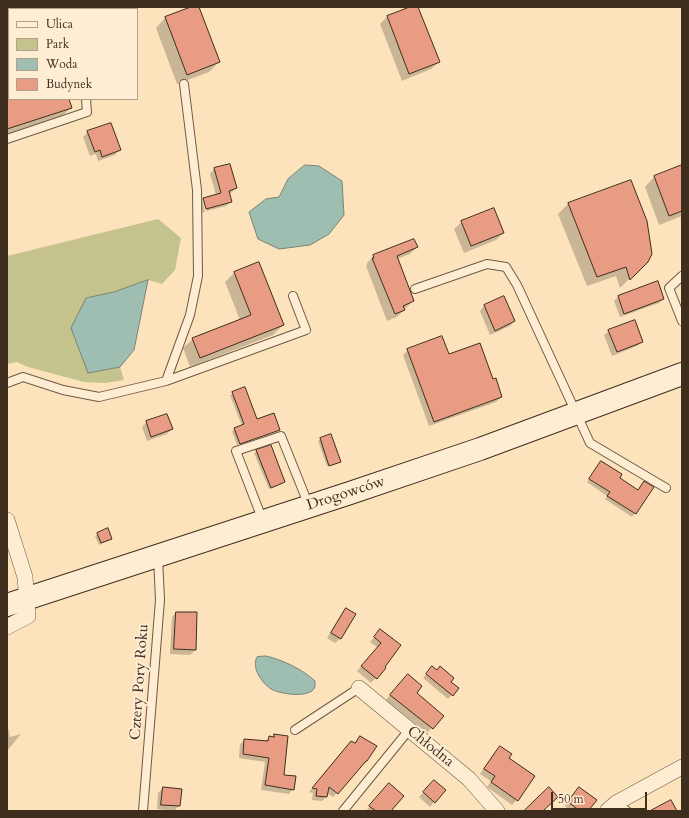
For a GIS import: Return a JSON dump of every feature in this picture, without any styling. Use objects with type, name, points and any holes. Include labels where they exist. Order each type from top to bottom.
[{"type":"main road","name":"Drogowców","points":[[17,602],[263,522],[480,449],[682,374]]},
{"type":"street","points":[[7,520],[25,577],[17,602],[28,616],[7,626]]},
{"type":"street","name":"Chłodna","points":[[359,688],[468,779],[497,811]]},
{"type":"street","points":[[617,808],[682,767]]},
{"type":"lane","points":[[166,382],[190,315],[198,276],[197,190],[184,84]]},
{"type":"lane","points":[[7,139],[88,112],[86,100]]},
{"type":"lane","points":[[415,289],[487,264],[506,267],[517,285],[590,443],[666,488]]},
{"type":"lane","points":[[682,276],[669,288],[682,321]]},
{"type":"lane","points":[[7,383],[24,377],[63,390],[99,397],[166,382],[306,330],[293,296]]},
{"type":"lane","points":[[263,522],[236,451],[281,436],[309,506]]},
{"type":"lane","name":"Cztery Pory Roku","points":[[143,811],[160,600],[158,556]]},
{"type":"lane","points":[[295,730],[359,688]]},
{"type":"lane","points":[[344,811],[409,730]]},
{"type":"green space","points":[[158,219],[181,238],[175,270],[162,284],[148,280],[114,292],[86,298],[88,373],[120,367],[124,380],[105,383],[84,382],[28,367],[17,362],[7,364],[7,256]]},
{"type":"water","points":[[305,165],[319,166],[342,181],[344,215],[329,234],[310,245],[279,249],[258,239],[249,212],[266,199],[279,197],[288,179]]},
{"type":"water","points":[[148,280],[134,350],[120,367],[88,373],[71,328],[86,298],[114,292]]},
{"type":"water","points":[[266,656],[298,669],[315,681],[315,687],[312,691],[301,694],[288,694],[271,689],[258,675],[255,666],[257,657]]},
{"type":"building","points":[[191,7],[199,7],[220,62],[187,75],[165,17]]},
{"type":"building","points":[[410,7],[418,7],[440,62],[409,74],[387,16]]},
{"type":"building","points":[[7,99],[69,100],[72,108],[7,129]]},
{"type":"building","points":[[111,123],[121,150],[102,157],[100,150],[95,152],[87,131]]},
{"type":"building","points":[[230,164],[237,188],[229,191],[232,202],[206,209],[203,198],[221,193],[214,168]]},
{"type":"building","points":[[682,165],[682,211],[669,216],[654,176]]},
{"type":"building","points":[[631,180],[647,221],[652,254],[648,262],[630,280],[626,267],[597,277],[568,203]]},
{"type":"building","points":[[494,208],[504,233],[471,246],[461,221]]},
{"type":"building","points":[[414,239],[418,247],[397,256],[414,301],[403,306],[405,310],[395,314],[372,258],[374,258],[373,255]]},
{"type":"building","points":[[259,262],[284,325],[200,358],[192,338],[251,315],[234,272]]},
{"type":"building","points":[[658,281],[664,299],[624,314],[618,296]]},
{"type":"building","points":[[504,296],[515,321],[495,331],[484,305]]},
{"type":"building","points":[[635,320],[643,342],[617,352],[608,330]]},
{"type":"building","points":[[442,336],[449,354],[480,343],[493,379],[496,378],[502,397],[434,422],[407,349]]},
{"type":"building","points":[[245,387],[257,419],[274,413],[280,430],[240,444],[234,428],[244,424],[232,392]]},
{"type":"building","points":[[167,414],[173,429],[151,437],[146,421]]},
{"type":"building","points":[[331,434],[341,462],[329,466],[320,438]]},
{"type":"building","points":[[271,445],[285,482],[271,488],[256,450]]},
{"type":"building","points":[[601,461],[622,474],[620,478],[638,490],[644,481],[654,487],[636,514],[607,496],[610,492],[589,479]]},
{"type":"building","points":[[108,528],[112,539],[101,543],[97,533]]},
{"type":"building","points":[[346,608],[356,614],[341,639],[331,633]]},
{"type":"building","points":[[176,612],[197,612],[196,650],[174,649]]},
{"type":"building","points":[[380,629],[401,645],[377,679],[361,666],[381,643],[374,637]]},
{"type":"building","points":[[432,666],[437,670],[440,666],[454,678],[451,682],[459,688],[453,696],[426,674]]},
{"type":"building","points":[[408,674],[422,686],[417,693],[444,716],[433,729],[390,695]]},
{"type":"building","points":[[274,734],[288,736],[284,775],[296,776],[294,790],[265,785],[269,758],[243,754],[244,739],[268,741],[269,736],[274,737]]},
{"type":"building","points":[[360,736],[377,746],[367,761],[338,794],[329,787],[327,797],[316,796],[317,789],[312,788],[351,741],[355,743]]},
{"type":"building","points":[[500,746],[512,754],[509,758],[535,776],[518,801],[491,782],[495,776],[484,769]]},
{"type":"building","points":[[434,780],[446,790],[435,803],[423,792]]},
{"type":"building","points":[[389,783],[404,796],[391,811],[376,811],[369,806]]},
{"type":"building","points":[[163,787],[182,789],[180,806],[161,805]]},
{"type":"building","points":[[549,787],[558,797],[543,811],[524,811]]},
{"type":"building","points":[[579,787],[597,800],[588,811],[580,811],[568,802]]},
{"type":"building","points":[[671,800],[677,811],[650,811]]}]
